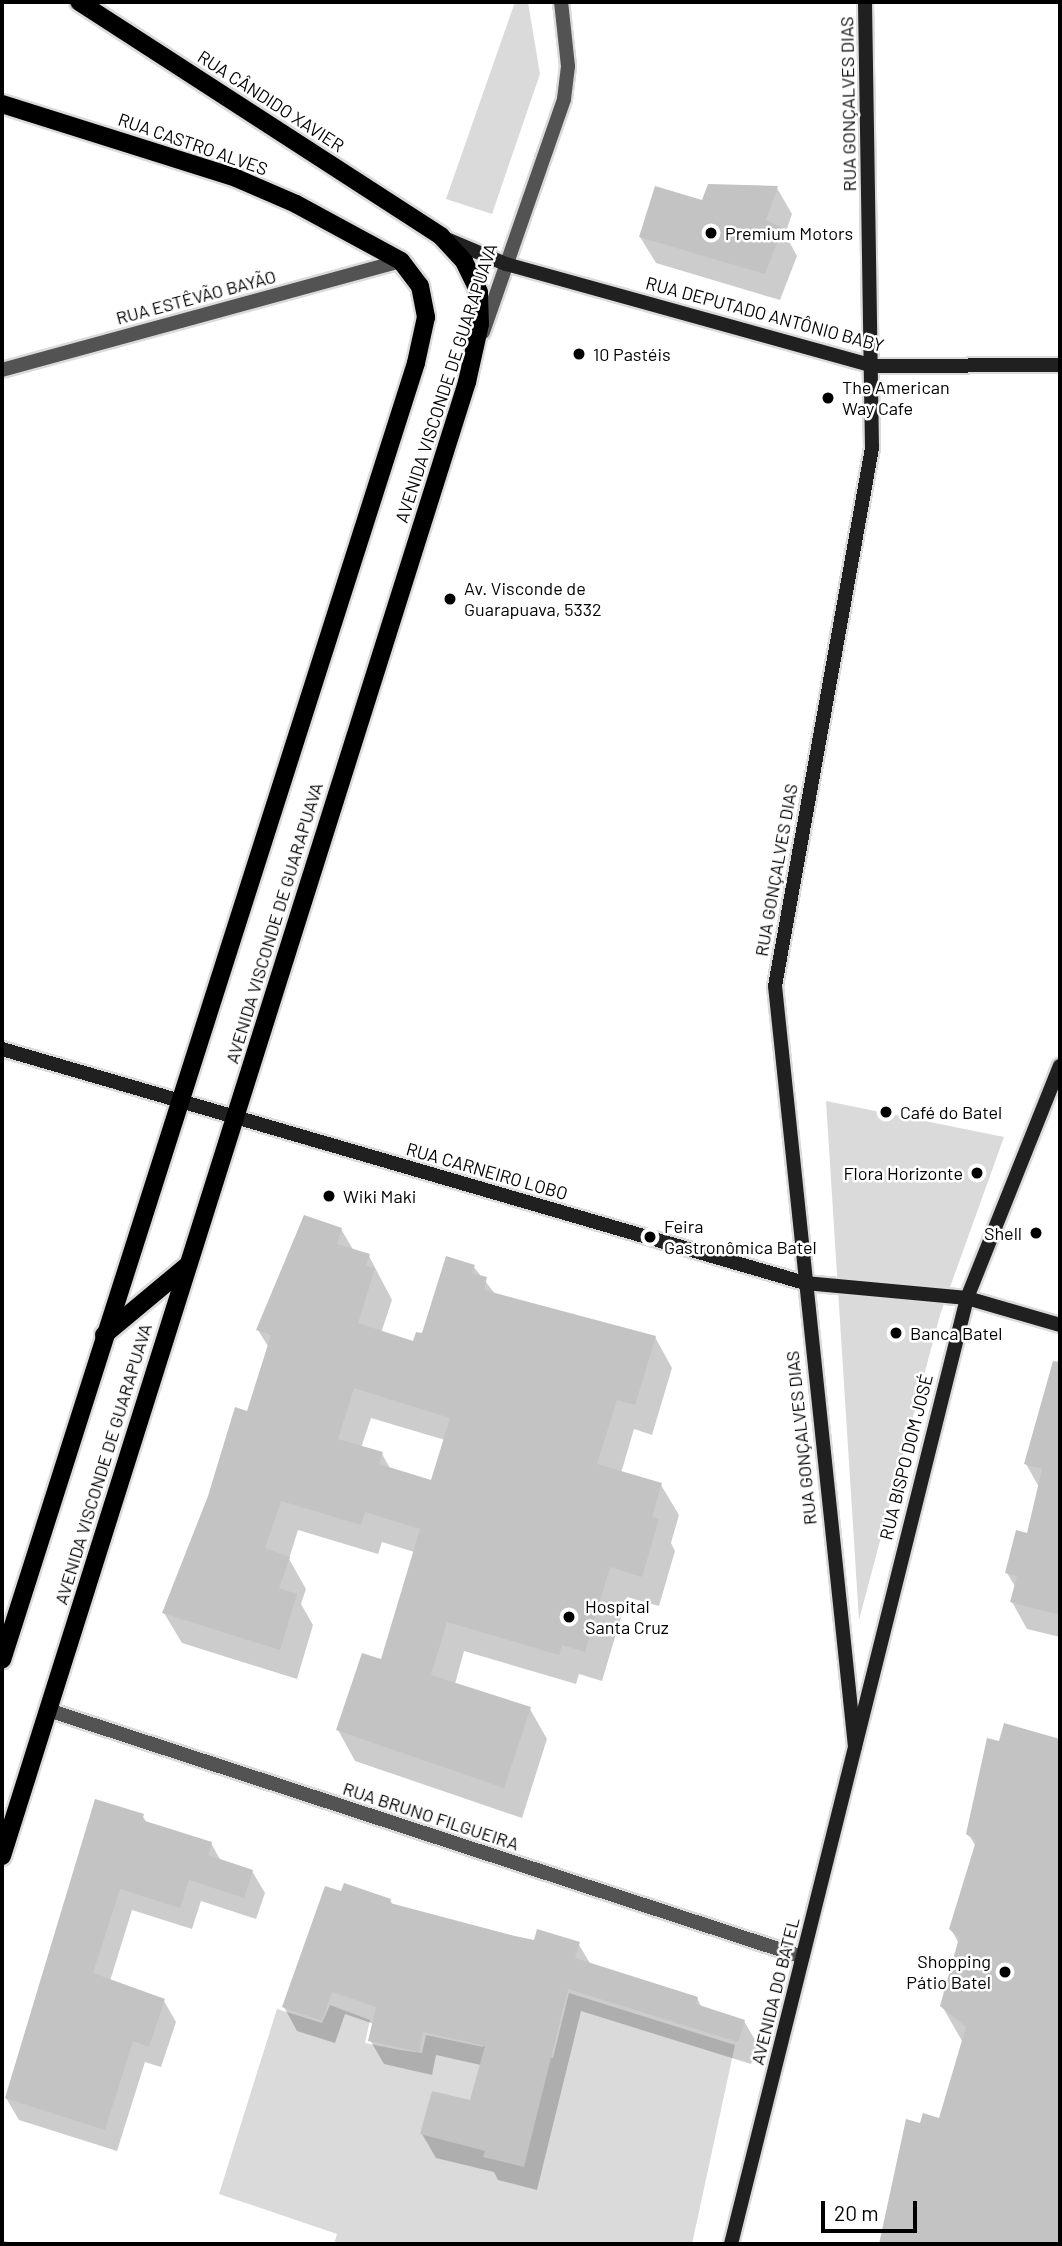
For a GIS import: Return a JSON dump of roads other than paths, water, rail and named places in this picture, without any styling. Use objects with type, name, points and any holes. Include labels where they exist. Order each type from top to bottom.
[{"type":"main road","name":"RUA CÂNDIDO XAVIER","points":[[79,2],[441,236],[506,264]]},
{"type":"main road","name":"RUA GONÇALVES DIAS","points":[[855,1747],[775,986],[872,448],[874,366],[865,2]]},
{"type":"main road","name":"RUA CASTRO ALVES","points":[[2,104],[236,178],[401,261]]},
{"type":"main road","name":"RUA CÂNDIDO XAVIER","points":[[441,236],[464,261],[478,292],[480,324],[467,382]]},
{"type":"main road","name":"AVENIDA VISCONDE DE GUARAPUAVA","points":[[2,1660],[421,343],[425,299],[401,261]]},
{"type":"main road","name":"RUA DEPUTADO ANTÔNIO BABY","points":[[506,264],[874,366],[1060,365]]},
{"type":"main road","name":"AVENIDA VISCONDE DE GUARAPUAVA","points":[[2,1856],[467,382]]},
{"type":"main road","name":"RUA CARNEIRO LOBO","points":[[2,1049],[805,1283],[967,1298],[1060,1325]]},
{"type":"main road","name":"RUA BISPO DOM JOSÉ","points":[[855,1747],[967,1298],[1060,1066]]},
{"type":"main road","points":[[104,1335],[188,1265]]},
{"type":"main road","name":"AVENIDA DO BATEL","points":[[731,2244],[855,1747]]},
{"type":"street","name":"AVENIDA VISCONDE DE GUARAPUAVA","points":[[467,382],[565,99],[568,66],[561,2]]},
{"type":"street","name":"RUA ESTÊVÃO BAYÃO","points":[[2,370],[401,261]]},
{"type":"street","name":"RUA BRUNO FILGUEIRA","points":[[48,1710],[803,1957]]},
{"type":"place","name":"Premium Motors","points":[[711,233]]},
{"type":"place","name":"10 Pastéis","points":[[579,354]]},
{"type":"place","name":"The American Way Cafe","points":[[828,398]]},
{"type":"place","name":"Av. Visconde de Guarapuava, 5332","points":[[450,599]]},
{"type":"place","name":"Café do Batel","points":[[886,1112]]},
{"type":"place","name":"Flora Horizonte","points":[[977,1173]]},
{"type":"place","name":"Wiki Maki","points":[[329,1196]]},
{"type":"place","name":"Shell","points":[[1036,1233]]},
{"type":"place","name":"Feira Gastronômica Batel","points":[[650,1237]]},
{"type":"place","name":"Banca Batel","points":[[896,1333]]},
{"type":"place","name":"Hospital Santa Cruz","points":[[569,1617]]},
{"type":"place","name":"Shopping Pátio Batel","points":[[1005,1972]]}]
